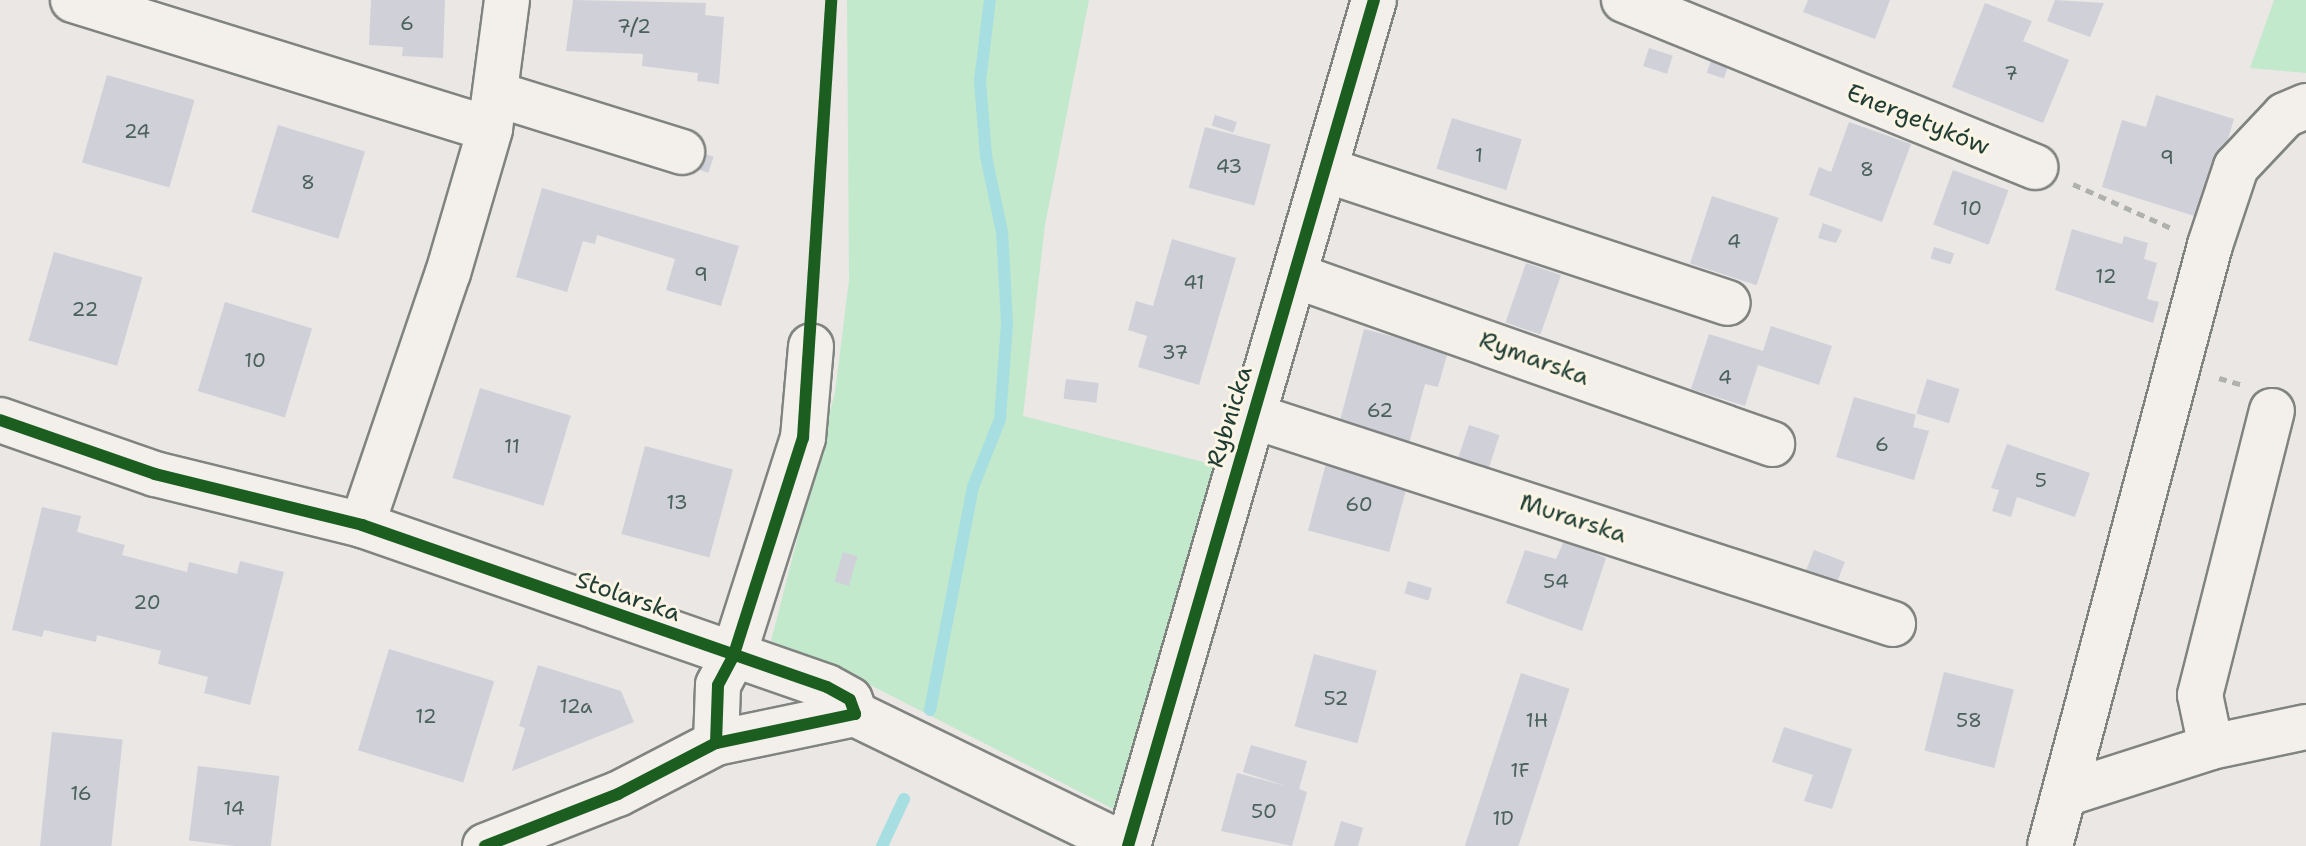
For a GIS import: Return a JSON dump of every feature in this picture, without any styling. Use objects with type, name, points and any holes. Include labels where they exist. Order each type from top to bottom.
[{"type":"street","points":[[73,0],[493,112],[682,152]]},
{"type":"street","points":[[362,525],[448,273],[493,112],[507,0]]},
{"type":"street","name":"Rybnicka","points":[[1127,846],[1296,276],[1374,0]]},
{"type":"street","name":"Energetyków","points":[[1624,0],[2035,167]]},
{"type":"street","points":[[2050,846],[2210,245],[2236,167],[2285,115],[2306,106]]},
{"type":"street","points":[[1326,170],[1728,303]]},
{"type":"street","name":"Rymarska","points":[[1296,276],[1772,444]]},
{"type":"street","points":[[716,743],[718,685],[733,657],[803,438],[811,346]]},
{"type":"street","points":[[2211,747],[2200,695],[2272,411]]},
{"type":"street","name":"Murarska","points":[[1253,416],[1893,624]]},
{"type":"street","name":"Stolarska","points":[[0,420],[155,474],[362,525],[733,657],[827,687],[850,700],[855,714],[1127,846]]},
{"type":"street","points":[[485,846],[618,794],[716,743],[855,714]]},
{"type":"street","points":[[2065,794],[2211,747],[2306,727]]},
{"type":"path","points":[[2035,167],[2210,245]]},
{"type":"green space","points":[[847,0],[1089,0],[1045,225],[1023,416],[1215,465],[1129,817],[833,666],[771,641],[835,392],[849,280]]},
{"type":"green space","points":[[2274,0],[2306,0],[2306,73],[2250,68]]},
{"type":"building","points":[[371,0],[445,0],[443,58],[402,56],[403,47],[369,45]]},
{"type":"building","points":[[573,0],[706,3],[705,15],[724,17],[719,84],[697,81],[698,73],[642,66],[643,54],[566,51]]},
{"type":"building","points":[[1808,0],[1890,0],[1875,39],[1803,12]]},
{"type":"building","points":[[2055,0],[2104,3],[2090,37],[2047,21]]},
{"type":"building","points":[[1985,3],[2032,21],[2023,41],[2069,60],[2043,123],[1952,87]]},
{"type":"building","points":[[1649,48],[1673,56],[1667,74],[1643,66]]},
{"type":"building","points":[[1715,49],[1732,55],[1724,78],[1707,73]]},
{"type":"building","points":[[107,75],[194,100],[169,188],[82,162]]},
{"type":"building","points":[[2156,95],[2234,119],[2204,219],[2102,187],[2122,120],[2146,127]]},
{"type":"building","points":[[1215,115],[1237,122],[1233,133],[1212,125]]},
{"type":"building","points":[[1452,118],[1522,139],[1506,190],[1437,169]]},
{"type":"building","points":[[1849,122],[1911,144],[1882,222],[1809,195],[1819,167],[1831,172]]},
{"type":"building","points":[[278,125],[365,152],[338,239],[251,212]]},
{"type":"building","points":[[1205,127],[1271,145],[1254,205],[1189,188]]},
{"type":"building","points":[[687,148],[714,157],[708,173],[682,164]]},
{"type":"building","points":[[1953,170],[2008,190],[1989,245],[1933,225]]},
{"type":"building","points":[[542,188],[739,246],[721,306],[666,290],[675,259],[597,235],[595,244],[583,241],[567,292],[516,277]]},
{"type":"building","points":[[1712,196],[1779,218],[1757,285],[1690,264]]},
{"type":"building","points":[[1823,223],[1842,230],[1836,243],[1818,238]]},
{"type":"building","points":[[2072,229],[2122,244],[2124,236],[2148,243],[2144,259],[2157,263],[2147,299],[2159,302],[2153,323],[2055,290]]},
{"type":"building","points":[[1172,239],[1236,258],[1199,385],[1138,367],[1147,336],[1128,330],[1136,301],[1153,306]]},
{"type":"building","points":[[1934,247],[1954,253],[1951,265],[1930,258]]},
{"type":"building","points":[[54,252],[142,277],[117,366],[29,340]]},
{"type":"building","points":[[1526,263],[1561,275],[1540,335],[1505,323]]},
{"type":"building","points":[[225,302],[312,329],[285,418],[198,391]]},
{"type":"building","points":[[1771,326],[1832,346],[1819,385],[1758,365],[1745,406],[1691,389],[1709,334],[1763,351]]},
{"type":"building","points":[[1364,329],[1448,351],[1438,387],[1425,384],[1407,451],[1337,432]]},
{"type":"building","points":[[1066,379],[1099,383],[1096,403],[1064,399]]},
{"type":"building","points":[[1927,379],[1960,389],[1949,423],[1916,413]]},
{"type":"building","points":[[480,388],[571,416],[543,506],[453,478]]},
{"type":"building","points":[[1854,397],[1916,415],[1913,427],[1929,431],[1914,480],[1836,457]]},
{"type":"building","points":[[1469,425],[1499,435],[1486,477],[1455,467]]},
{"type":"building","points":[[2007,444],[2090,473],[2075,517],[2017,497],[2011,517],[1992,511],[1999,490],[1991,488]]},
{"type":"building","points":[[645,446],[733,470],[709,557],[621,534]]},
{"type":"building","points":[[1328,456],[1409,478],[1389,552],[1308,530]]},
{"type":"building","points":[[42,507],[81,516],[77,532],[125,545],[122,555],[187,572],[189,562],[237,574],[240,561],[284,572],[250,705],[204,693],[208,677],[158,664],[161,651],[97,635],[96,642],[44,630],[42,637],[12,630]]},
{"type":"building","points":[[1564,541],[1606,558],[1582,631],[1506,603],[1525,550],[1556,559]]},
{"type":"building","points":[[1814,550],[1845,562],[1832,595],[1801,584]]},
{"type":"building","points":[[843,552],[857,556],[849,586],[834,582]]},
{"type":"building","points":[[1408,581],[1432,588],[1428,600],[1404,593]]},
{"type":"building","points":[[389,649],[494,681],[463,783],[358,750]]},
{"type":"building","points":[[1314,654],[1377,671],[1357,743],[1295,726]]},
{"type":"building","points":[[538,665],[621,691],[634,722],[512,771],[525,728],[519,726]]},
{"type":"building","points":[[1944,672],[2014,689],[1994,768],[1924,751]]},
{"type":"building","points":[[1521,673],[1570,689],[1518,846],[1465,846]]},
{"type":"building","points":[[1784,727],[1852,749],[1832,809],[1804,801],[1813,775],[1772,762]]},
{"type":"building","points":[[52,732],[123,739],[111,846],[40,846]]},
{"type":"building","points":[[1251,745],[1307,761],[1299,789],[1307,792],[1292,846],[1221,831],[1237,773],[1286,786],[1243,772]]},
{"type":"building","points":[[198,766],[279,776],[271,846],[234,846],[189,840]]},
{"type":"building","points":[[1341,821],[1363,828],[1358,846],[1334,846]]},
{"type":"waterway","points":[[930,710],[973,487],[1000,419],[1007,323],[1002,232],[986,156],[980,81],[990,0]]},
{"type":"waterway","points":[[882,846],[904,799]]},
{"type":"cycle path","points":[[716,743],[718,685],[733,657],[803,438],[831,0]]},
{"type":"cycle path","points":[[1128,846],[1374,0]]},
{"type":"cycle path","points":[[0,420],[155,474],[362,525],[827,687],[850,700],[855,714],[716,743],[618,794],[485,846]]}]
